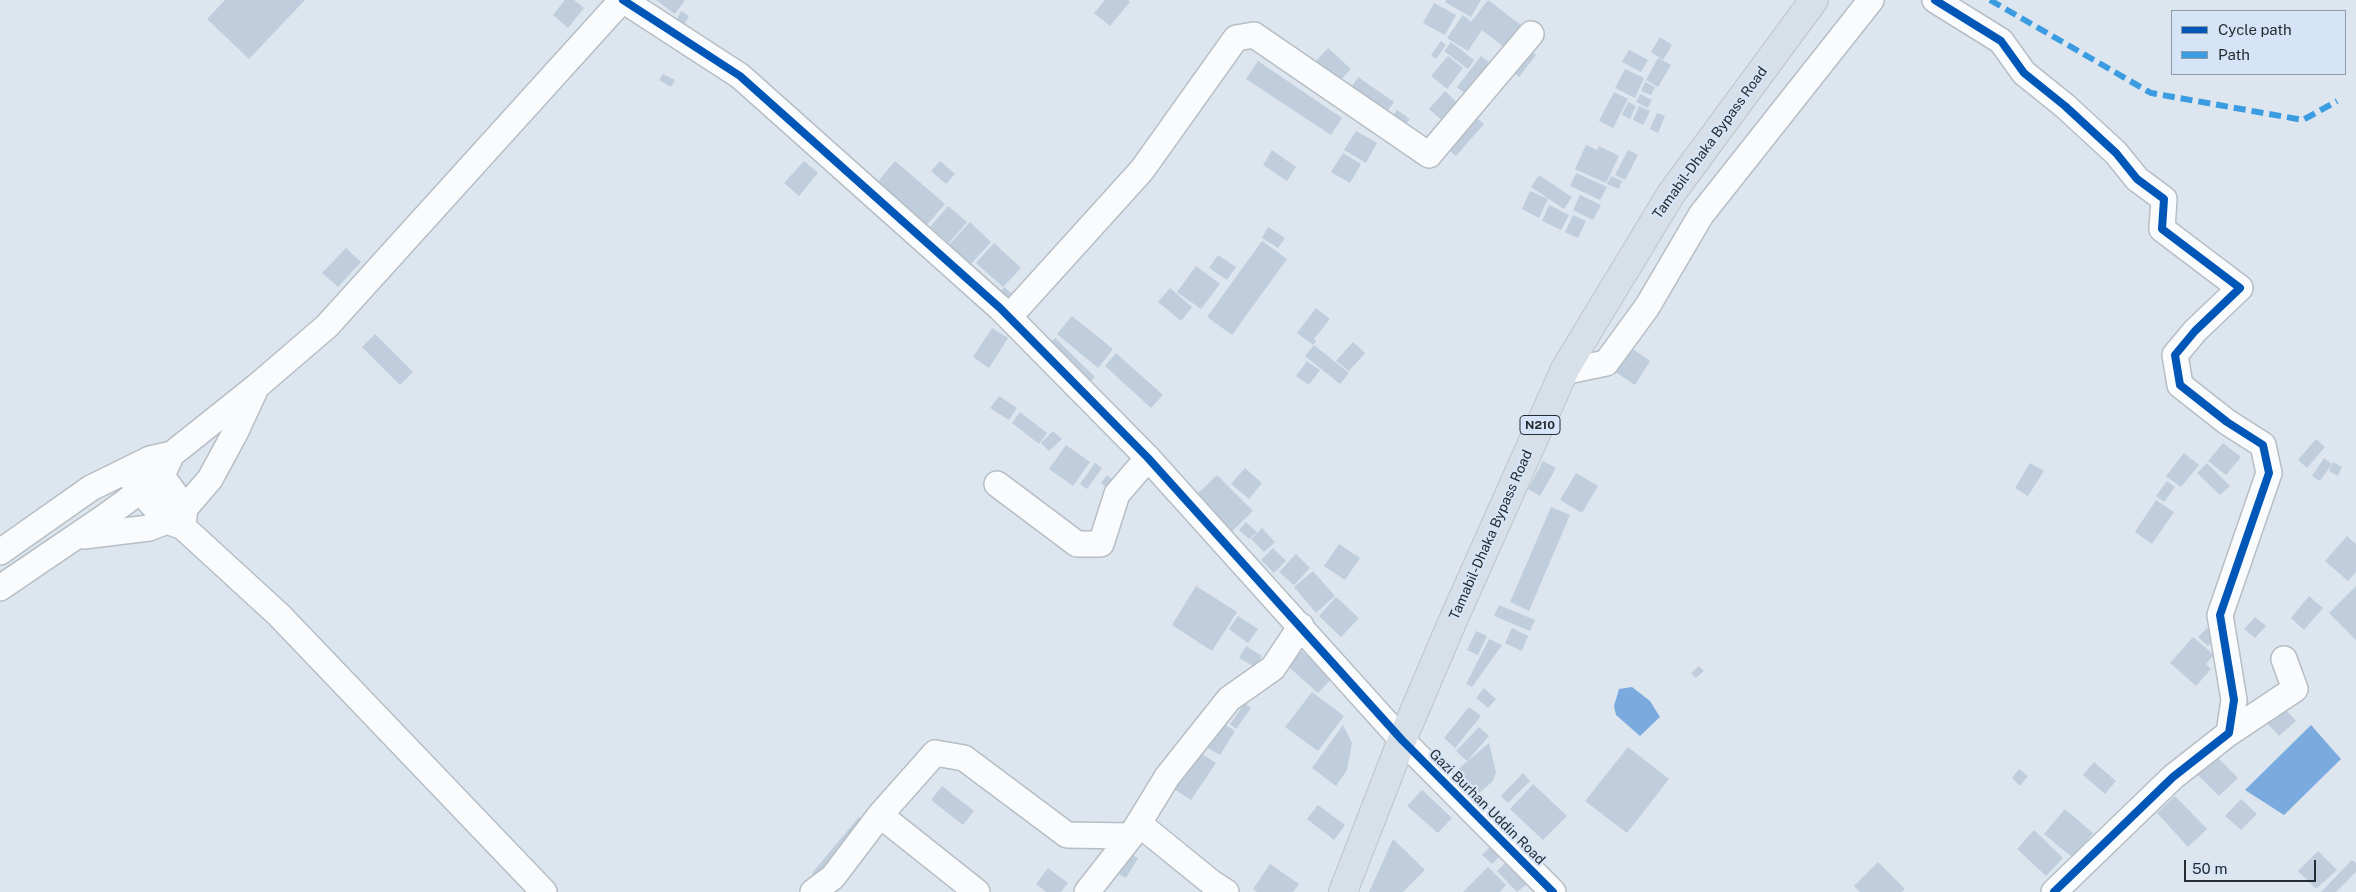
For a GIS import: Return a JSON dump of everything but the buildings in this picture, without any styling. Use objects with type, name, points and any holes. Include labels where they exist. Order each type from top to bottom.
[{"type":"highway","name":"Tamabil-Dhaka Bypass Road","points":[[1343,892],[1402,740],[1563,372],[1671,194],[1814,0]]},
{"type":"street","name":"Gazi Burhan Uddin Road","points":[[622,0],[740,76],[1009,317],[1148,458],[1402,740],[1553,892]]},
{"type":"street","points":[[0,588],[70,539],[133,482],[161,463],[256,387],[327,326],[622,0]]},
{"type":"street","points":[[1563,372],[1606,364],[1647,307],[1701,216],[1871,0]]},
{"type":"street","points":[[1935,0],[2001,41],[2024,73],[2065,106],[2116,153],[2137,179],[2164,199],[2162,229],[2240,288],[2195,331],[2175,355],[2180,385],[2227,422],[2264,445],[2269,472],[2220,615],[2234,700],[2229,733]]},
{"type":"street","points":[[1009,317],[1142,170],[1236,38],[1254,35],[1429,155],[1531,34]]},
{"type":"street","points":[[70,539],[118,530],[149,528],[178,519],[210,478],[236,431],[256,387]]},
{"type":"street","points":[[997,484],[1077,544],[1101,544],[1117,494],[1148,458]]},
{"type":"street","points":[[161,463],[178,519]]},
{"type":"street","points":[[0,552],[91,488],[133,482],[178,519],[279,615],[544,892]]},
{"type":"street","points":[[1087,892],[1137,832],[1167,777],[1229,699],[1273,668],[1300,626]]},
{"type":"street","points":[[2054,892],[2173,777],[2229,733],[2295,689],[2284,659]]},
{"type":"street","points":[[813,892],[833,877],[880,815],[935,753],[964,758],[1067,835],[1137,832],[1226,892]]},
{"type":"street","points":[[880,815],[977,892]]},
{"type":"water","points":[[1632,687],[1650,701],[1660,717],[1640,736],[1616,715],[1614,706],[1619,689]]},
{"type":"water","points":[[2311,725],[2341,759],[2284,815],[2245,790]]},
{"type":"marked path","points":[[1990,0],[2151,93],[2303,120],[2337,101]]},
{"type":"cycle path","points":[[623,0],[740,76],[1000,308],[1148,458],[1402,740],[1553,892]]},
{"type":"cycle path","points":[[1935,0],[2001,41],[2024,73],[2065,106],[2116,153],[2137,179],[2164,199],[2162,229],[2240,288],[2195,331],[2175,355],[2180,385],[2227,422],[2263,445],[2269,473],[2220,615],[2234,700],[2229,733],[2173,777],[2054,892]]}]
